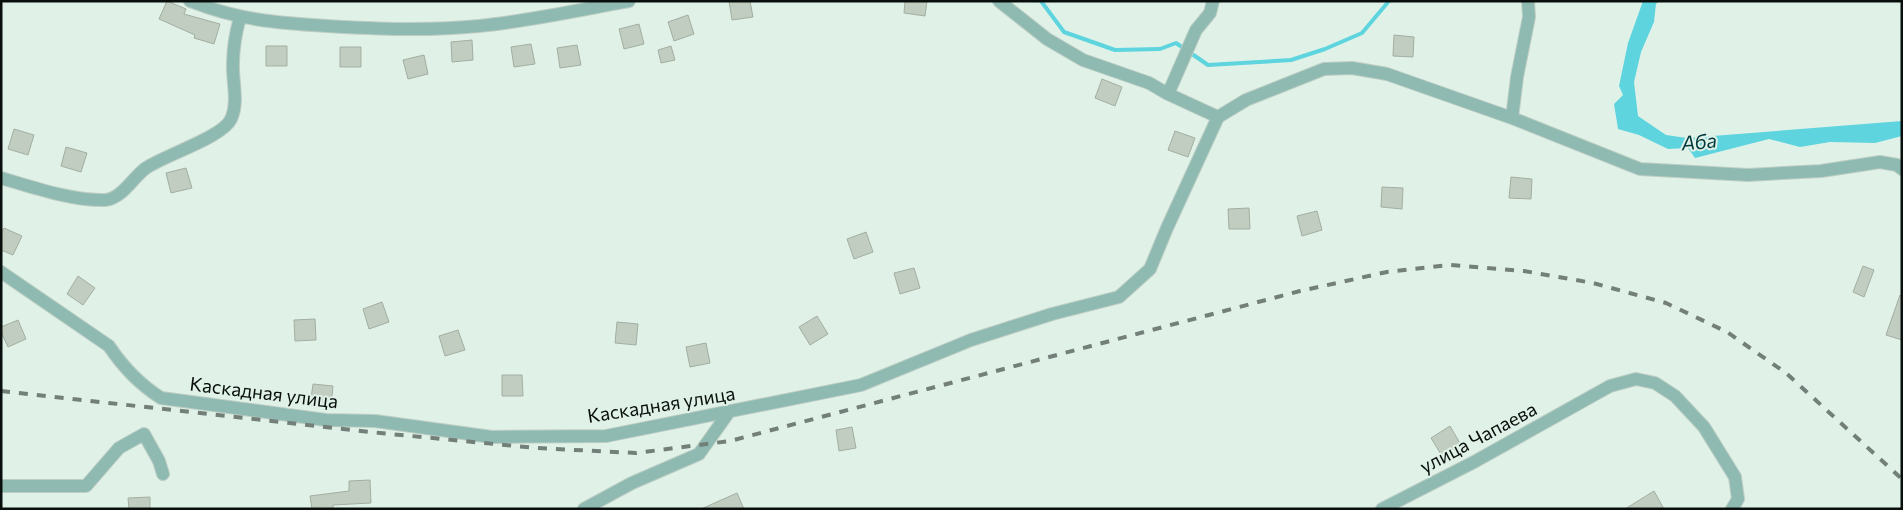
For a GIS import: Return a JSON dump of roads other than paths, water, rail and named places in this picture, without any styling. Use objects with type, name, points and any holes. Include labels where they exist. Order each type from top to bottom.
[{"type":"street","points":[[190,1],[240,18],[291,24],[399,30],[439,29],[523,21],[629,1]]},
{"type":"street","points":[[999,1],[1048,38],[1083,60],[1148,83],[1218,117],[1246,100],[1324,69],[1352,68],[1387,74],[1512,118],[1640,169],[1748,175],[1822,171],[1880,162],[1897,165],[1902,168]]},
{"type":"street","points":[[1168,94],[1196,30],[1210,13],[1213,1]]},
{"type":"street","points":[[1512,118],[1517,77],[1529,17],[1528,1]]},
{"type":"street","points":[[1,178],[38,189],[78,197],[106,200],[117,196],[146,168],[215,134],[230,122],[235,109],[232,64],[240,18]]},
{"type":"street","name":"Каскадная улица","points":[[1,272],[109,346],[120,363],[144,386],[161,398],[326,420],[374,421],[492,437],[606,436],[861,385],[971,340],[1052,314],[1119,297],[1150,269],[1218,117]]},
{"type":"street","name":"улица Чапаева","points":[[1382,509],[1474,462],[1610,386],[1636,379],[1655,383],[1675,396],[1704,427],[1735,477],[1738,499],[1732,509]]},
{"type":"street","points":[[584,509],[632,483],[700,454],[729,412]]},
{"type":"street","points":[[1,486],[86,486],[119,448],[144,434],[164,474]]},
{"type":"water","name":"Аба","points":[[1643,1],[1659,1],[1656,4],[1654,22],[1641,52],[1634,82],[1638,116],[1666,135],[1687,138],[1902,121],[1902,136],[1875,143],[1830,142],[1800,147],[1769,139],[1695,158],[1688,148],[1668,149],[1639,135],[1618,129],[1614,104],[1623,95],[1619,86],[1628,43]]},
{"type":"waterway","points":[[1041,1],[1064,32],[1115,50],[1160,49],[1176,43],[1208,65],[1291,60],[1325,49],[1362,33],[1389,1]]},
{"type":"railway","points":[[1,391],[380,433],[536,448],[636,453],[730,441],[1300,291],[1387,272],[1450,265],[1524,271],[1593,283],[1666,303],[1727,332],[1786,373],[1902,479]]}]
